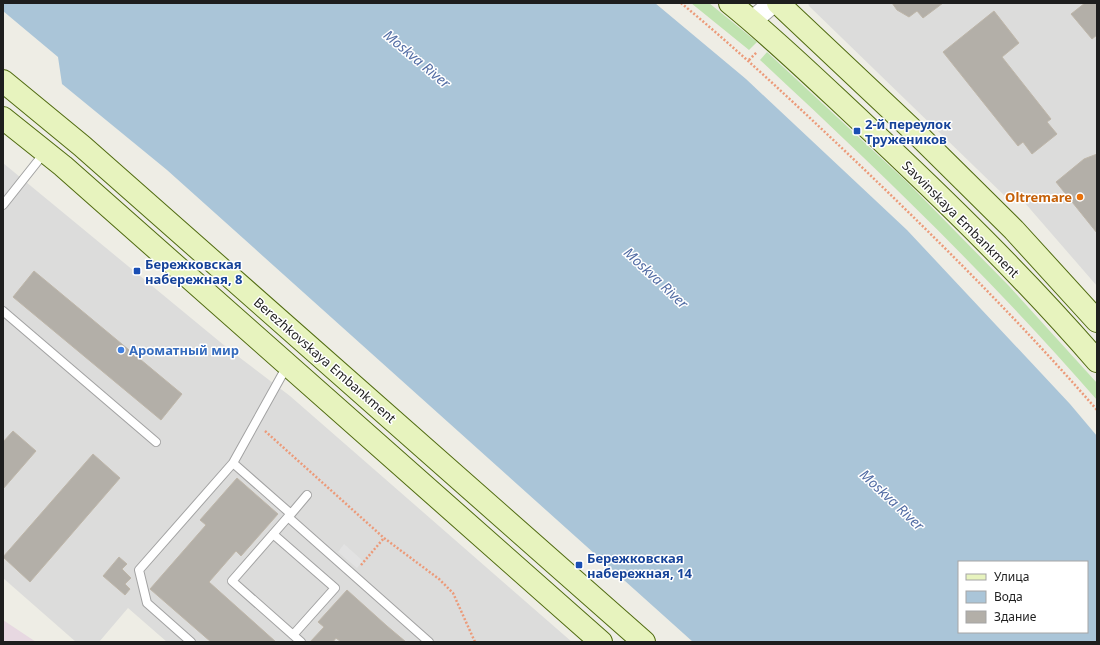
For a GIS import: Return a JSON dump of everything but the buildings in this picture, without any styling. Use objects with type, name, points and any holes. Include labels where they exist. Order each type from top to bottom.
[{"type":"main road","name":"Savvinskaya Embankment","points":[[730,3],[752,21],[895,153],[996,252],[1097,361]]},
{"type":"main road","points":[[778,3],[917,134],[1003,220],[1097,321]]},
{"type":"main road","name":"Berezhkovskaya Embankment","points":[[3,80],[82,146],[644,642]]},
{"type":"main road","name":"Berezhkovskaya Embankment","points":[[3,118],[45,152],[288,363],[601,642]]},
{"type":"street","points":[[752,21],[773,3]]},
{"type":"lane","points":[[3,205],[45,152]]},
{"type":"lane","points":[[3,311],[156,442]]},
{"type":"lane","points":[[192,642],[147,603],[139,570],[234,462],[288,363]]},
{"type":"lane","points":[[234,462],[352,574],[429,642]]},
{"type":"lane","points":[[301,642],[232,581],[307,495]]},
{"type":"lane","points":[[273,534],[335,588],[293,635]]},
{"type":"path","points":[[681,3],[749,60],[917,219],[1010,315],[1097,410]]},
{"type":"path","points":[[255,423],[384,538],[439,579],[453,593],[475,642]]},
{"type":"path","points":[[352,574],[384,538]]},
{"type":"shaded area","points":[[808,3],[1097,3],[1097,286],[1018,195],[1010,201],[809,6]]},
{"type":"shaded area","points":[[3,163],[231,351],[290,396],[572,642],[167,642],[128,608],[99,642],[76,642],[3,578]]},
{"type":"shaded area","points":[[344,544],[363,561],[357,568],[338,552]]},
{"type":"shaded area","points":[[3,620],[36,642],[3,642]]},
{"type":"green space","points":[[691,3],[709,3],[757,42],[749,50]]},
{"type":"green space","points":[[767,52],[907,182],[1009,286],[1097,383],[1097,400],[975,268],[847,142],[760,60]]},
{"type":"water","name":"Moskva River","points":[[3,3],[655,3],[746,79],[907,230],[1070,404],[1097,436],[1097,642],[693,642],[167,170],[62,84],[58,57],[3,11]]},
{"type":"place","name":"2-й переулок Тружеников","points":[[857,131]]},
{"type":"place","name":"Oltremare","points":[[1080,197]]},
{"type":"place","name":"Бережковская набережная, 8","points":[[137,271]]},
{"type":"place","name":"Ароматный мир","points":[[121,350]]},
{"type":"place","name":"Бережковская набережная, 14","points":[[579,565]]}]
